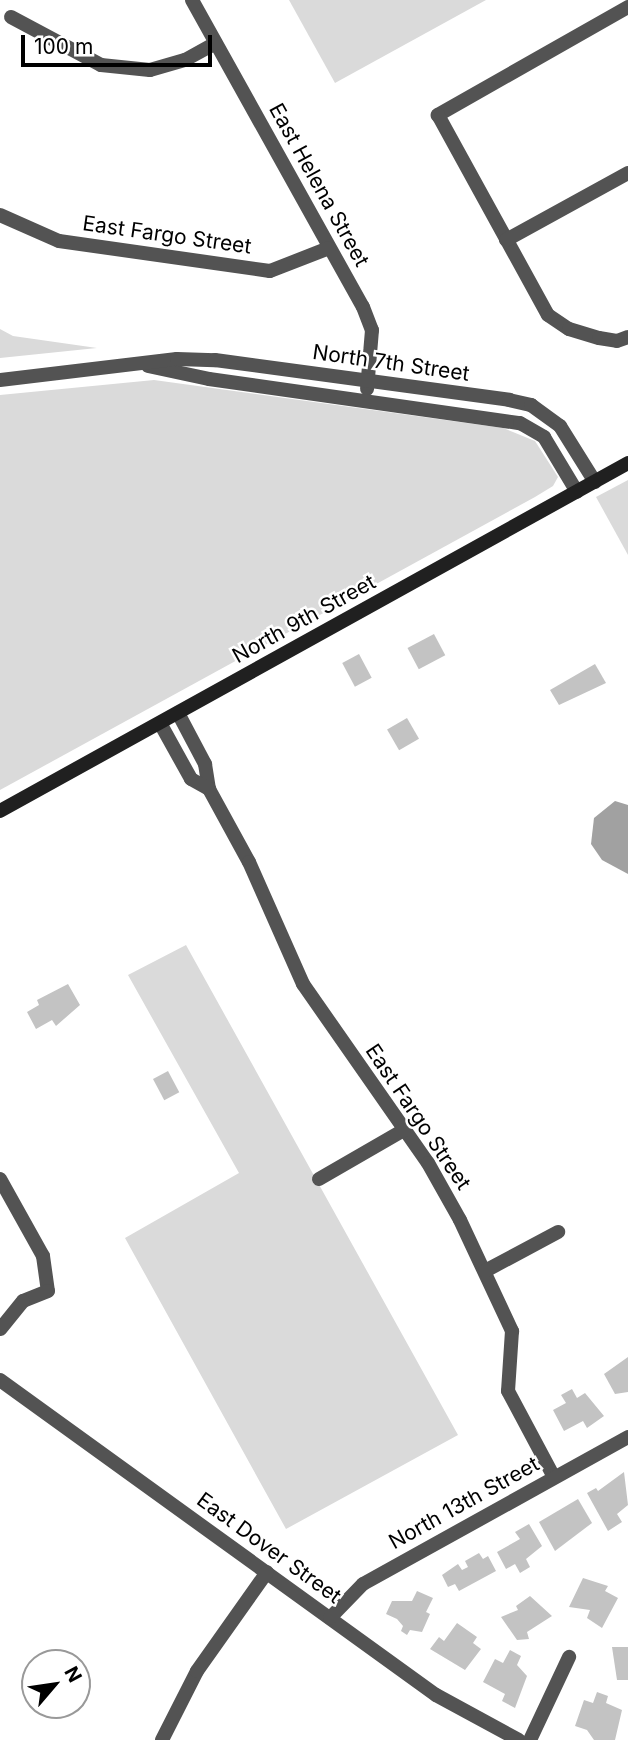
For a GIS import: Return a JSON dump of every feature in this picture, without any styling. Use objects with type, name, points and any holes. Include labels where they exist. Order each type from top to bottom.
[{"type":"main road","name":"North 9th Street","points":[[0,811],[628,463]]},
{"type":"street","name":"East Helena Street","points":[[192,0],[330,248],[372,330],[365,401]]},
{"type":"street","points":[[628,7],[438,116],[548,315],[569,328],[599,338],[617,341],[628,337]]},
{"type":"street","points":[[11,18],[101,65],[150,70],[185,60],[216,43]]},
{"type":"street","points":[[506,240],[628,173]]},
{"type":"street","name":"East Fargo Street","points":[[0,215],[59,241],[270,271],[330,248]]},
{"type":"street","name":"North 7th Street","points":[[0,380],[215,360],[531,405],[560,426],[595,482]]},
{"type":"street","name":"North 7th Street","points":[[143,365],[209,379],[529,426],[550,444],[577,492]]},
{"type":"street","name":"East Fargo Street","points":[[178,713],[205,764],[209,789],[249,862],[303,984],[444,1189],[485,1271],[512,1331],[508,1391],[555,1477]]},
{"type":"street","name":"East Fargo Street","points":[[160,723],[188,775],[209,789]]},
{"type":"street","points":[[319,1179],[404,1130]]},
{"type":"street","points":[[0,1179],[43,1256],[48,1291],[23,1301],[0,1329]]},
{"type":"street","points":[[485,1271],[558,1232]]},
{"type":"street","name":"East Dover Street","points":[[0,1380],[436,1695],[519,1740]]},
{"type":"street","name":"North 13th Street","points":[[330,1618],[363,1584],[628,1437]]},
{"type":"street","points":[[162,1740],[197,1671],[267,1572]]},
{"type":"street","points":[[530,1740],[569,1657]]},
{"type":"shaded area","points":[[289,0],[486,0],[335,83]]},
{"type":"shaded area","points":[[0,329],[13,336],[97,348],[0,358]]},
{"type":"shaded area","points":[[154,380],[503,428],[535,441],[558,477],[553,486],[535,497],[0,790],[0,395]]},
{"type":"shaded area","points":[[628,480],[628,555],[596,497]]},
{"type":"shaded area","points":[[615,801],[628,805],[628,874],[602,860],[591,844],[594,818]]},
{"type":"shaded area","points":[[186,945],[458,1435],[286,1529],[125,1238],[239,1173],[128,975]]},
{"type":"building","points":[[434,634],[445,655],[419,669],[408,648]]},
{"type":"building","points":[[359,654],[372,678],[355,687],[342,663]]},
{"type":"building","points":[[595,664],[606,683],[559,705],[550,690]]},
{"type":"building","points":[[407,718],[419,739],[399,750],[387,730]]},
{"type":"building","points":[[68,984],[80,1005],[56,1026],[52,1020],[36,1029],[27,1012],[39,1005],[37,1000]]},
{"type":"building","points":[[168,1071],[179,1092],[164,1100],[153,1079]]},
{"type":"building","points":[[628,1357],[628,1392],[615,1394],[604,1374]]},
{"type":"building","points":[[572,1389],[577,1398],[585,1393],[604,1416],[587,1428],[583,1421],[564,1431],[553,1410],[566,1403],[561,1395]]},
{"type":"building","points":[[624,1472],[628,1505],[617,1514],[622,1522],[608,1531],[587,1493],[596,1488],[598,1491]]},
{"type":"building","points":[[578,1499],[592,1523],[555,1551],[539,1522]]},
{"type":"building","points":[[529,1524],[542,1546],[526,1559],[530,1567],[520,1573],[515,1564],[506,1569],[497,1552],[520,1539],[515,1532]]},
{"type":"building","points":[[479,1553],[483,1559],[488,1556],[496,1571],[459,1591],[455,1584],[448,1587],[442,1575],[458,1564],[462,1570],[468,1567],[465,1561]]},
{"type":"building","points":[[583,1578],[608,1586],[605,1591],[618,1598],[602,1628],[587,1618],[590,1610],[569,1607]]},
{"type":"building","points":[[417,1591],[433,1598],[426,1612],[430,1614],[422,1632],[410,1630],[407,1635],[401,1631],[403,1626],[397,1619],[386,1614],[392,1601],[412,1601]]},
{"type":"building","points":[[530,1596],[552,1616],[527,1632],[529,1639],[517,1640],[501,1617],[518,1610],[516,1606]]},
{"type":"building","points":[[457,1623],[477,1637],[473,1643],[481,1649],[465,1670],[430,1649],[439,1637],[444,1641]]},
{"type":"building","points":[[612,1647],[628,1647],[628,1680],[617,1680]]},
{"type":"building","points":[[510,1650],[521,1656],[517,1665],[527,1676],[515,1708],[502,1701],[505,1694],[483,1682],[495,1659],[503,1663]]},
{"type":"building","points":[[597,1692],[608,1696],[606,1703],[622,1710],[615,1740],[594,1740],[587,1730],[575,1726],[584,1700],[593,1703]]}]
